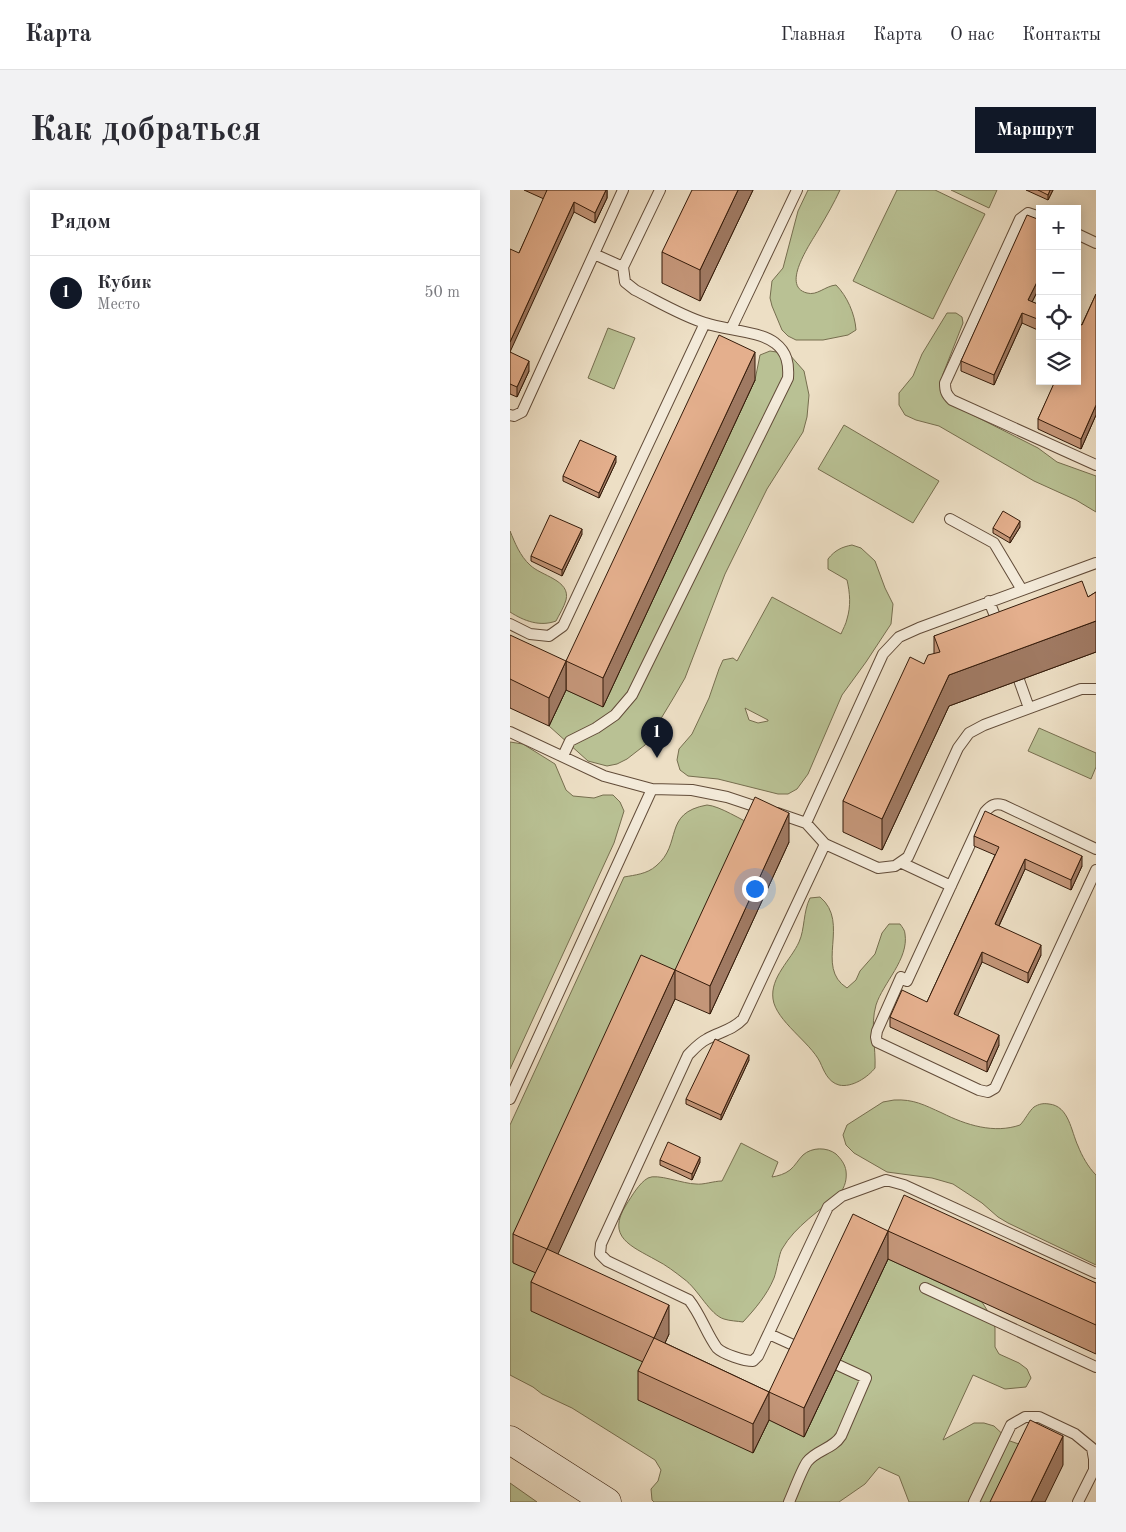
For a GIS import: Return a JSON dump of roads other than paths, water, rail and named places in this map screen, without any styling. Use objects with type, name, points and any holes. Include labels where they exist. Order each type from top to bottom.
[{"type":"street","points":[[510,1440],[607,1502]]},
{"type":"lane","points":[[510,415],[514,416],[522,412],[623,190]]},
{"type":"lane","points":[[563,756],[570,740],[596,728],[615,715],[632,695],[788,378],[789,364],[784,352],[775,343],[761,337],[705,323],[635,290],[625,282],[623,267],[660,190]]},
{"type":"lane","points":[[731,329],[797,190]]},
{"type":"lane","points":[[1036,216],[1028,214],[1020,219],[945,383],[945,389],[947,395],[952,400],[1096,466]]},
{"type":"lane","points":[[1081,236],[1096,243]]},
{"type":"lane","points":[[594,254],[623,267]]},
{"type":"lane","points":[[510,624],[530,634],[549,636],[563,626],[705,323]]},
{"type":"lane","points":[[950,519],[994,543],[1022,590]]},
{"type":"lane","points":[[806,822],[883,654],[899,637],[989,601],[1096,563]]},
{"type":"lane","points":[[989,601],[1001,633]]},
{"type":"lane","points":[[1019,680],[1029,708]]},
{"type":"lane","points":[[510,732],[604,776],[652,789],[692,790],[727,797],[806,822],[825,844],[878,868],[895,866],[902,863],[908,857],[958,748],[969,733],[984,725],[1029,708],[1081,690],[1096,689]]},
{"type":"lane","points":[[510,1099],[652,789]]},
{"type":"lane","points":[[1096,849],[1012,809],[996,804],[990,807],[985,812],[908,981],[901,978],[877,1031],[876,1037],[878,1042],[979,1090],[988,1092],[996,1088],[1096,870]]},
{"type":"lane","points":[[825,844],[743,1019],[738,1024],[707,1039],[688,1055],[601,1244],[600,1254],[607,1261],[689,1300],[696,1308],[718,1349],[744,1361],[753,1361],[769,1334],[828,1207],[842,1196],[886,1180],[904,1185],[1096,1273]]},
{"type":"lane","points":[[902,863],[951,886]]},
{"type":"lane","points":[[925,1288],[1096,1367]]},
{"type":"lane","points":[[769,1334],[866,1378],[841,1436],[837,1442],[817,1453],[806,1463],[789,1502]]},
{"type":"lane","points":[[974,1502],[1011,1425],[1025,1417],[1039,1417],[1075,1434],[1092,1448],[1094,1470],[1078,1502]]},
{"type":"place","name":"Кубик","points":[[657,758]]}]
